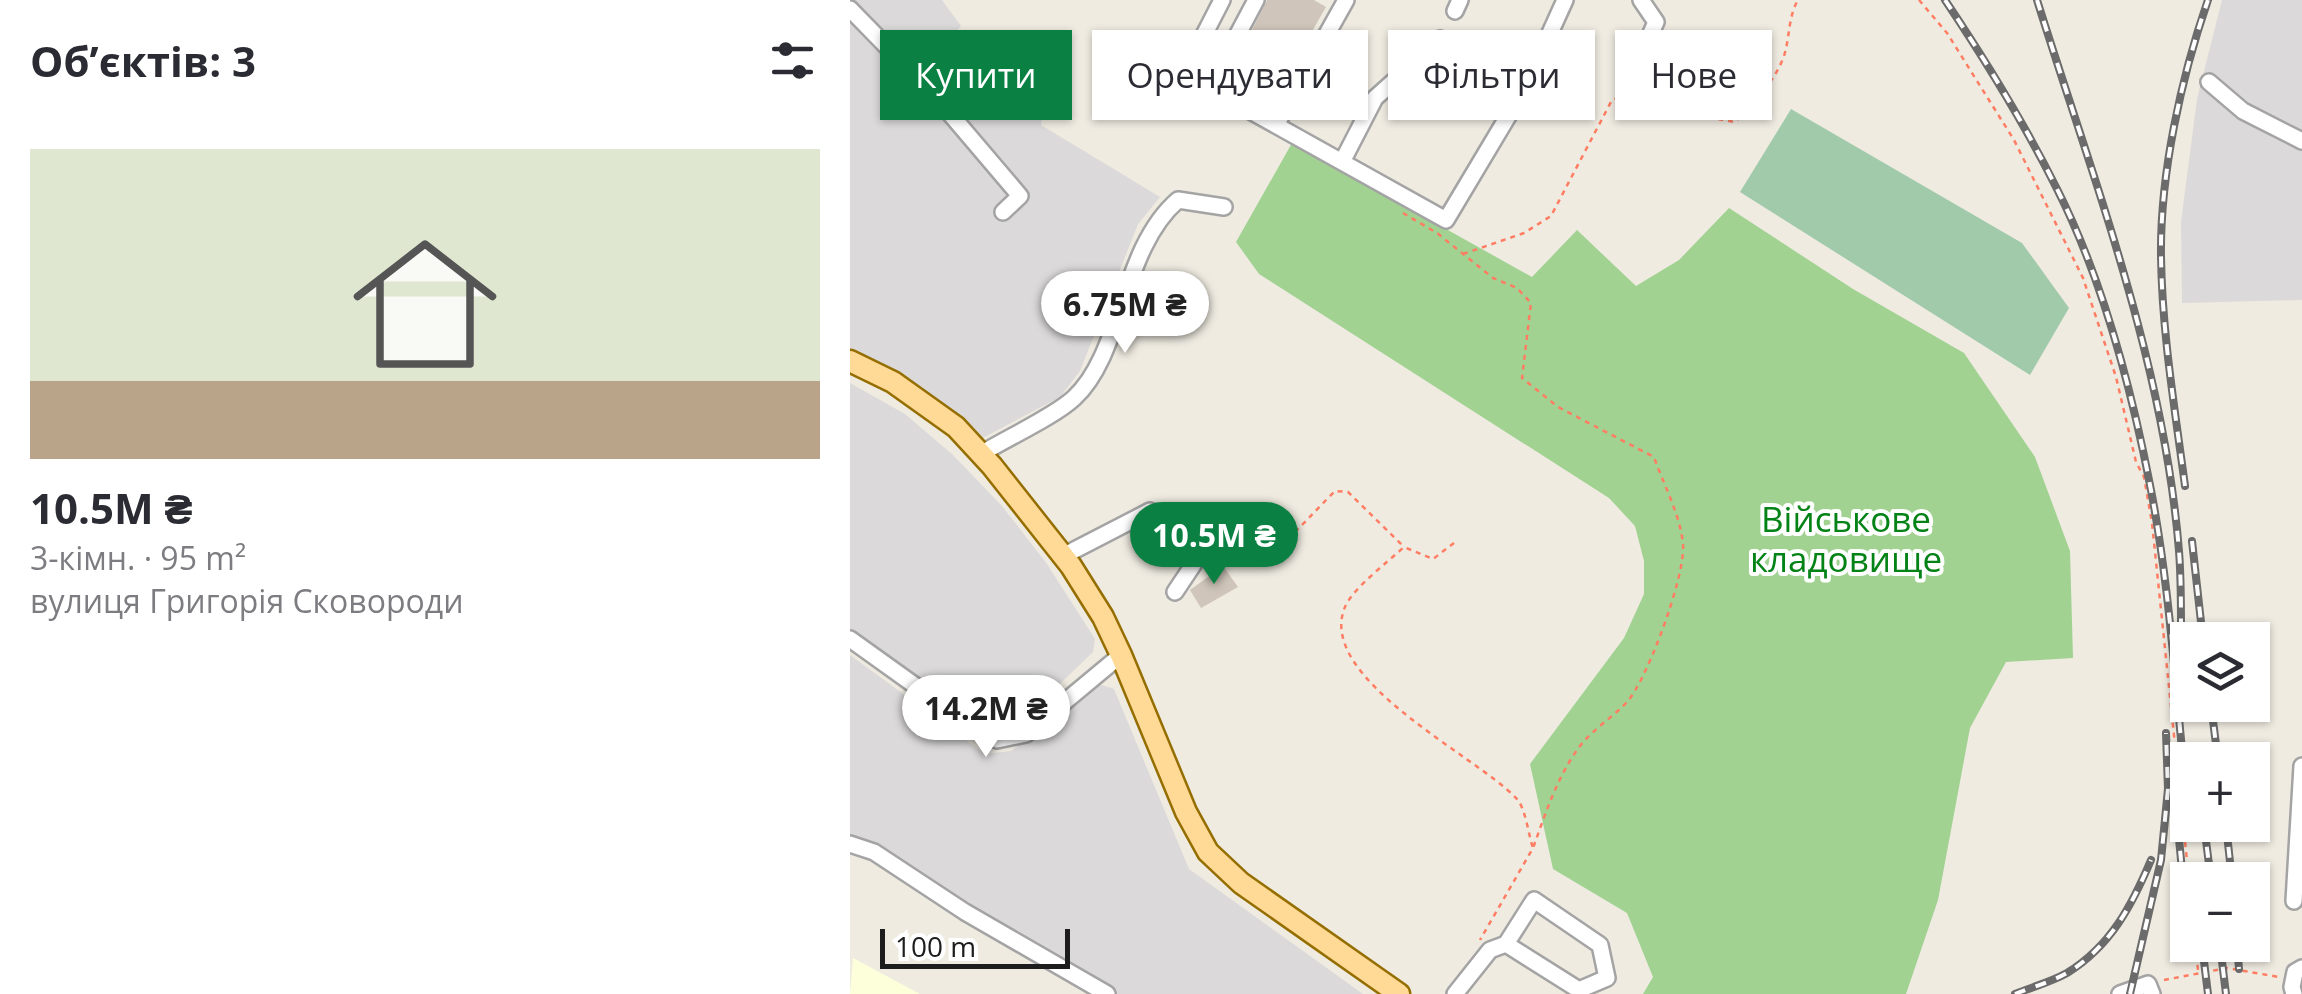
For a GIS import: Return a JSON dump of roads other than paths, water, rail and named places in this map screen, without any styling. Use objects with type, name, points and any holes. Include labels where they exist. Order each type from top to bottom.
[{"type":"main road","points":[[850,361],[893,382],[956,428],[1063,556],[1103,617],[1122,655],[1186,812],[1208,852],[1241,883],[1399,994]]},
{"type":"street","points":[[1207,30],[1222,0]]},
{"type":"street","points":[[1240,30],[1256,0]]},
{"type":"street","points":[[1276,125],[1346,0]]},
{"type":"street","points":[[1267,120],[1446,220],[1526,86],[1565,0]]},
{"type":"street","points":[[1641,0],[1656,22],[1653,30]]},
{"type":"street","points":[[850,8],[934,96],[1020,196],[1002,212]]},
{"type":"street","points":[[2209,82],[2242,111],[2302,140]]},
{"type":"street","points":[[1342,162],[1375,98],[1388,86]]},
{"type":"street","points":[[981,454],[1074,398],[1099,363],[1145,245],[1166,210],[1178,200],[1224,206]]},
{"type":"street","points":[[1063,556],[1150,511],[1193,565],[1175,592]]},
{"type":"street","points":[[850,638],[977,730],[997,740],[1026,734],[1122,655]]},
{"type":"street","points":[[2294,901],[2302,766]]},
{"type":"street","points":[[850,844],[874,852],[965,912],[1107,994]]},
{"type":"street","points":[[1455,994],[1490,950],[1506,944],[1534,900],[1600,945],[1607,978],[1578,990],[1506,944]]},
{"type":"street","points":[[2120,994],[2150,989]]},
{"type":"railway","points":[[1945,0],[2004,93],[2057,189],[2088,259],[2113,334],[2134,410],[2157,525],[2181,742]]},
{"type":"railway","points":[[2037,0],[2103,203],[2158,410],[2179,551],[2181,622]]},
{"type":"railway","points":[[2185,486],[2164,314],[2162,225],[2174,126],[2208,0]]},
{"type":"railway","points":[[2192,541],[2201,622]]},
{"type":"railway","points":[[2213,722],[2216,742]]},
{"type":"railway","points":[[2130,994],[2161,860],[2168,789],[2166,733]]},
{"type":"railway","points":[[2179,842],[2181,862]]},
{"type":"railway","points":[[2206,842],[2209,862]]},
{"type":"railway","points":[[2228,842],[2230,862]]},
{"type":"railway","points":[[2015,994],[2067,973],[2096,950],[2128,908],[2151,860]]},
{"type":"railway","points":[[2204,962],[2208,994]]},
{"type":"railway","points":[[2222,962],[2226,994]]},
{"type":"railway","points":[[2238,962],[2239,969]]},
{"type":"park label","name":"Військове кладовище","points":[[1846,540]]}]
